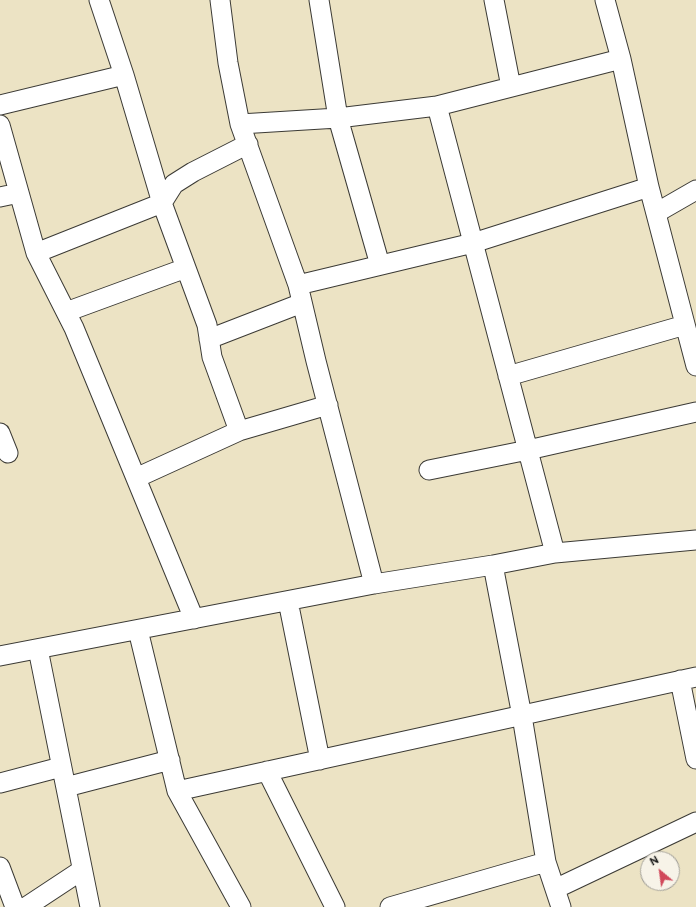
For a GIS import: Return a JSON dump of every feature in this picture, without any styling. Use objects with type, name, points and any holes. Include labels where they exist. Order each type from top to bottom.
[{"type":"street","points":[[99,0],[124,75],[162,203],[207,325],[212,357],[239,431]]},
{"type":"street","points":[[220,0],[228,63],[240,124],[298,285],[374,584]]},
{"type":"street","points":[[319,0],[338,118],[380,265]]},
{"type":"street","points":[[494,0],[511,87]]},
{"type":"street","points":[[605,0],[621,59],[649,187],[696,366]]},
{"type":"street","points":[[240,124],[338,118],[437,106],[621,59]]},
{"type":"street","points":[[0,105],[124,75]]},
{"type":"street","points":[[437,106],[555,553]]},
{"type":"street","points":[[0,125],[36,253],[74,328],[194,619]]},
{"type":"street","points":[[36,253],[162,203],[174,184],[193,172],[248,144]]},
{"type":"street","points":[[298,285],[473,243],[649,187]]},
{"type":"street","points":[[656,213],[696,190]]},
{"type":"street","points":[[0,197],[20,193]]},
{"type":"street","points":[[66,312],[186,268]]},
{"type":"street","points":[[209,339],[302,303]]},
{"type":"street","points":[[508,376],[685,325]]},
{"type":"street","points":[[136,478],[239,431],[328,406]]},
{"type":"street","points":[[429,470],[528,450],[696,412]]},
{"type":"street","points":[[0,434],[8,453]]},
{"type":"street","points":[[0,656],[374,584],[493,565],[555,553],[696,540]]},
{"type":"street","points":[[493,565],[522,716],[546,862],[561,907]]},
{"type":"street","points":[[288,601],[320,760]]},
{"type":"street","points":[[138,630],[177,791],[241,907]]},
{"type":"street","points":[[38,649],[90,907]]},
{"type":"street","points":[[177,791],[688,679],[696,759]]},
{"type":"street","points":[[66,787],[170,760]]},
{"type":"street","points":[[0,783],[61,767]]},
{"type":"street","points":[[267,771],[334,907]]},
{"type":"street","points":[[555,889],[696,822]]},
{"type":"street","points":[[390,907],[546,862]]},
{"type":"street","points":[[0,867],[15,907]]},
{"type":"street","points":[[26,907],[82,870]]}]
